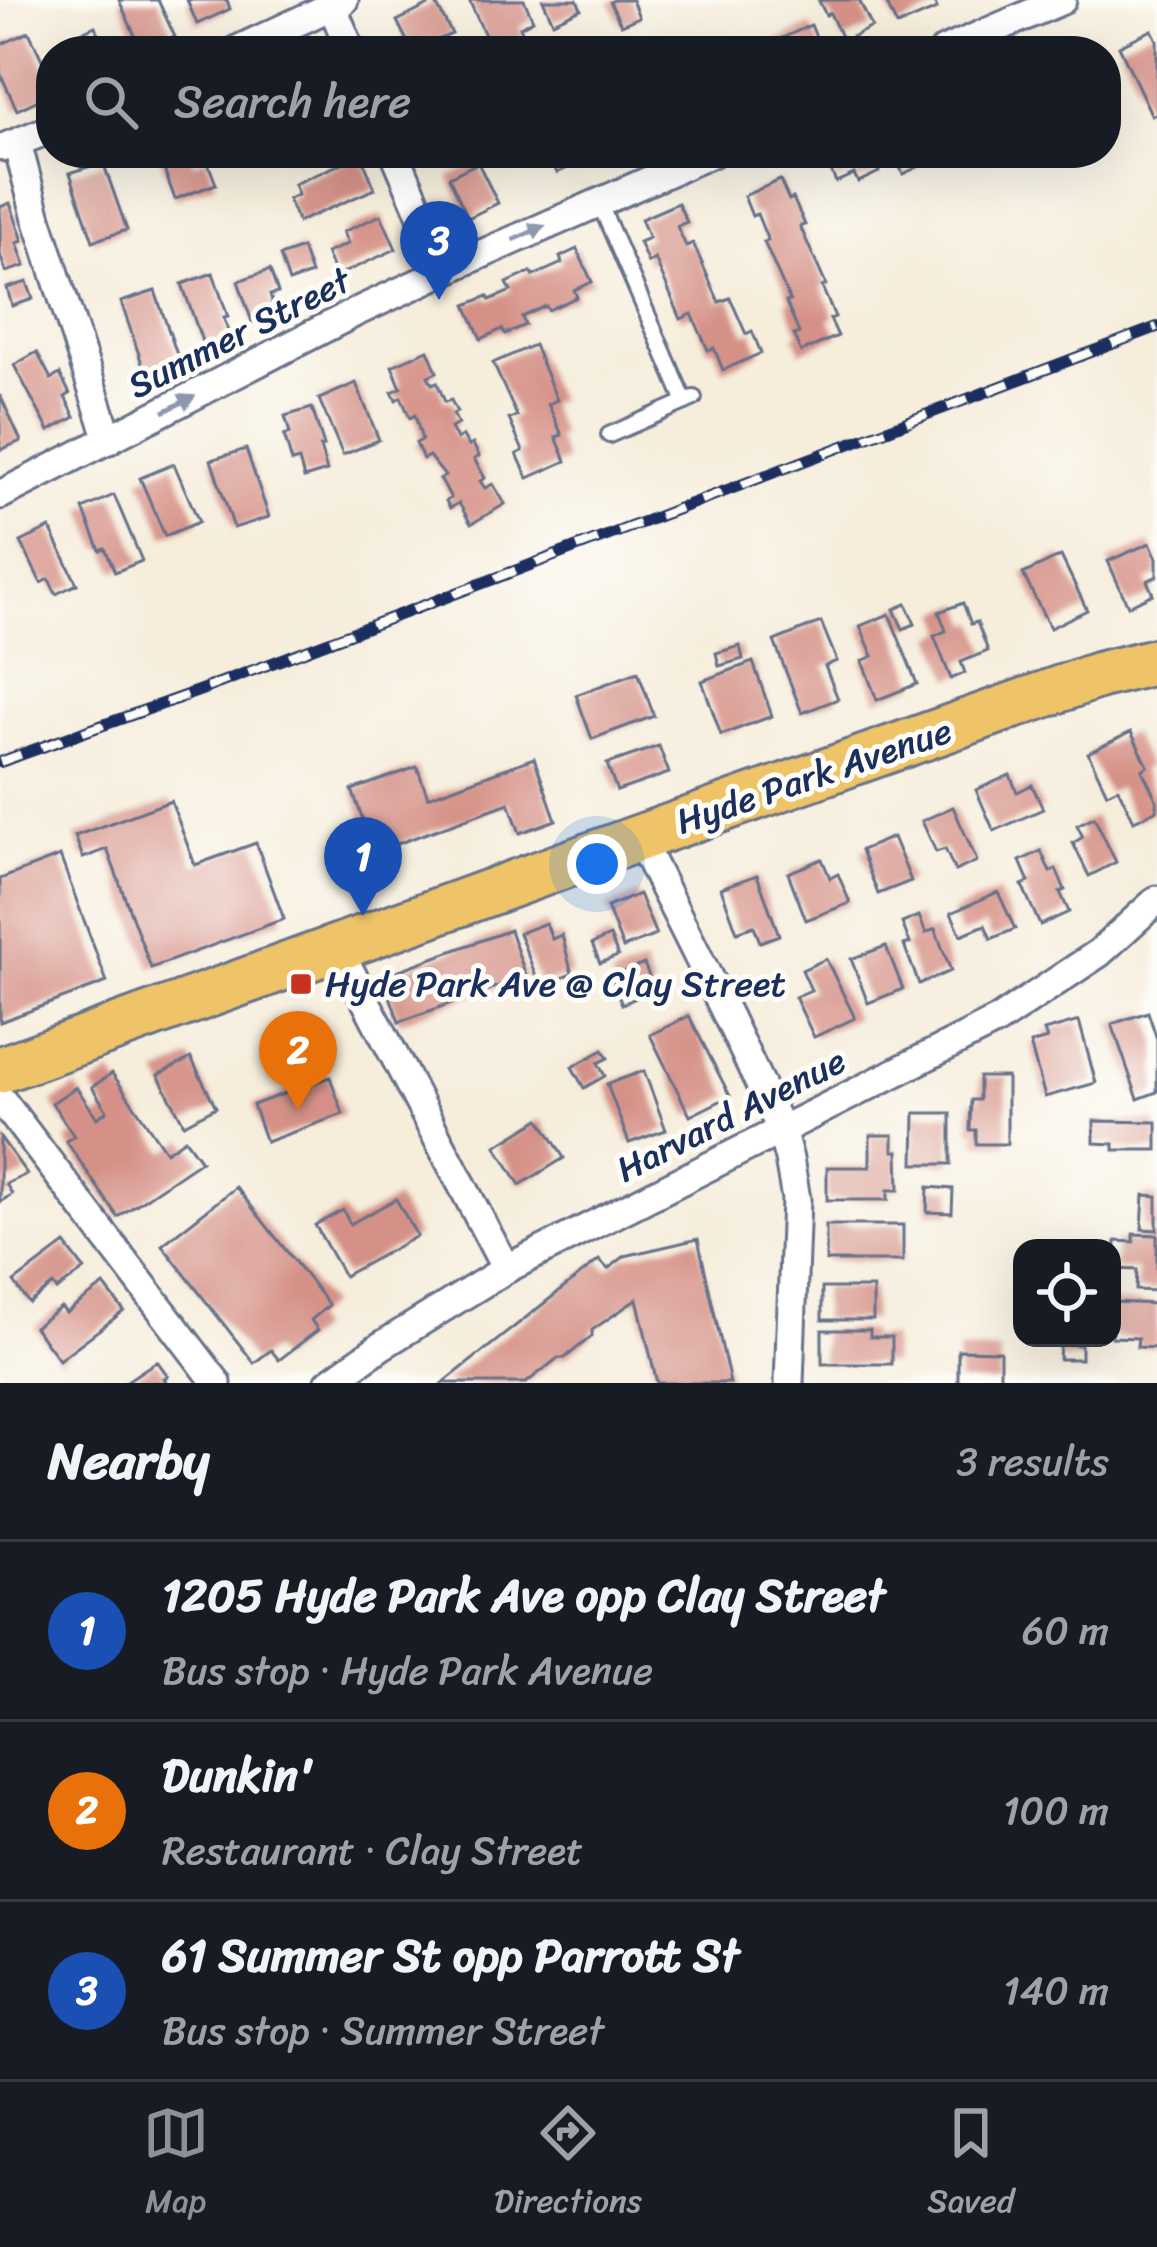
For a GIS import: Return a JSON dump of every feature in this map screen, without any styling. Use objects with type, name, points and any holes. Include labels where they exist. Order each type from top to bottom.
[{"type":"main road","name":"Hyde Park Avenue","points":[[0,1070],[1099,675],[1157,661]]},
{"type":"street","points":[[978,36],[1061,0]]},
{"type":"street","points":[[267,36],[338,3],[347,36]]},
{"type":"street","points":[[36,135],[8,146],[37,218],[109,440]]},
{"type":"street","points":[[400,168],[445,271]]},
{"type":"street","name":"Summer Street","points":[[0,495],[356,312],[677,168]]},
{"type":"street","points":[[639,838],[781,1129],[796,1199],[789,1383]]},
{"type":"street","name":"Harvard Avenue","points":[[329,1383],[506,1269],[998,1021],[1099,953],[1157,900]]},
{"type":"street","points":[[338,948],[506,1269]]},
{"type":"street","points":[[0,1098],[217,1383]]},
{"type":"lane","points":[[599,202],[689,400],[609,435]]},
{"type":"building","points":[[119,0],[158,0],[175,36],[135,36]]},
{"type":"building","points":[[187,0],[227,0],[230,9],[197,24]]},
{"type":"building","points":[[469,0],[524,0],[533,20],[520,27],[524,36],[485,36]]},
{"type":"building","points":[[543,0],[577,0],[581,9],[553,22]]},
{"type":"building","points":[[632,0],[639,17],[621,25],[610,2]]},
{"type":"building","points":[[859,0],[872,27],[841,36],[819,1]]},
{"type":"building","points":[[885,0],[933,0],[937,9],[897,26]]},
{"type":"building","points":[[435,2],[452,34],[404,36],[397,21]]},
{"type":"building","points":[[811,25],[816,36],[787,36]]},
{"type":"building","points":[[95,26],[99,36],[73,36]]},
{"type":"building","points":[[1152,30],[1157,40],[1157,113],[1152,116],[1121,50],[1121,45]]},
{"type":"building","points":[[29,32],[36,47],[36,101],[17,110],[0,73],[0,45]]},
{"type":"building","points":[[105,168],[127,230],[93,241],[70,173]]},
{"type":"building","points":[[164,168],[210,168],[216,184],[175,199]]},
{"type":"building","points":[[331,168],[366,168],[375,189],[298,222],[288,199],[298,195],[294,184]]},
{"type":"building","points":[[480,168],[498,203],[468,218],[449,177]]},
{"type":"building","points":[[830,168],[877,168],[879,172],[858,182],[854,174],[836,182]]},
{"type":"building","points":[[780,180],[805,225],[800,226],[826,285],[822,287],[838,336],[801,352],[786,302],[790,301],[757,214],[752,216],[744,196]]},
{"type":"building","points":[[10,203],[23,241],[17,243],[25,266],[6,272],[0,255],[0,207]]},
{"type":"building","points":[[678,203],[687,222],[677,226],[686,246],[693,243],[719,302],[730,298],[746,334],[752,331],[761,353],[723,370],[692,314],[681,319],[655,259],[648,263],[639,242],[649,238],[641,219]]},
{"type":"building","points":[[381,215],[396,249],[336,276],[326,253],[348,244],[343,232]]},
{"type":"building","points":[[302,248],[311,274],[289,282],[280,256]]},
{"type":"building","points":[[577,249],[592,282],[574,290],[577,297],[522,317],[525,325],[505,334],[502,329],[481,339],[466,305],[511,291],[507,283],[562,263],[560,257]]},
{"type":"building","points":[[270,270],[278,293],[270,295],[276,314],[252,322],[238,281]]},
{"type":"building","points":[[213,273],[230,338],[204,347],[182,284]]},
{"type":"building","points":[[27,282],[33,299],[12,306],[7,288]]},
{"type":"building","points":[[155,291],[180,363],[146,375],[121,302]]},
{"type":"building","points":[[534,345],[557,400],[548,404],[562,435],[556,437],[566,461],[528,478],[509,419],[517,416],[493,363]]},
{"type":"building","points":[[428,350],[437,372],[428,376],[457,412],[453,414],[458,424],[451,428],[457,439],[463,436],[469,446],[473,444],[479,456],[474,459],[485,478],[480,481],[485,488],[493,484],[505,504],[471,524],[459,503],[450,508],[446,501],[451,498],[440,479],[445,476],[429,456],[423,459],[416,443],[422,440],[415,415],[410,418],[401,397],[396,400],[392,392],[401,388],[392,366]]},
{"type":"building","points":[[37,352],[51,379],[60,374],[75,417],[49,431],[14,365]]},
{"type":"building","points":[[356,383],[379,440],[343,455],[319,399]]},
{"type":"building","points":[[0,395],[21,441],[0,450]]},
{"type":"building","points":[[312,408],[327,471],[304,478],[299,460],[292,462],[284,435],[290,433],[285,416]]},
{"type":"building","points":[[246,449],[269,517],[234,528],[211,460]]},
{"type":"building","points":[[174,464],[199,522],[165,536],[140,478]]},
{"type":"building","points":[[114,495],[142,561],[115,572],[83,509]]},
{"type":"building","points":[[50,528],[77,584],[56,594],[49,579],[41,583],[21,542]]},
{"type":"building","points":[[1150,543],[1157,558],[1157,576],[1147,581],[1153,594],[1128,606],[1108,561]]},
{"type":"building","points":[[1061,556],[1087,610],[1050,628],[1023,574]]},
{"type":"building","points":[[963,603],[971,624],[977,622],[988,651],[961,662],[965,673],[951,679],[934,636],[946,631],[939,612]]},
{"type":"building","points":[[906,604],[915,624],[903,629],[894,609]]},
{"type":"building","points":[[889,614],[917,684],[877,700],[862,661],[873,656],[860,626]]},
{"type":"building","points":[[821,622],[837,661],[825,666],[838,699],[802,713],[774,641]]},
{"type":"building","points":[[740,646],[743,659],[719,666],[716,653]]},
{"type":"building","points":[[753,662],[772,716],[721,735],[702,681]]},
{"type":"building","points":[[638,672],[654,716],[592,739],[576,695]]},
{"type":"building","points":[[1131,732],[1148,766],[1142,770],[1157,801],[1157,810],[1134,821],[1118,788],[1107,793],[1088,753]]},
{"type":"building","points":[[659,746],[669,773],[617,791],[607,764]]},
{"type":"building","points":[[534,758],[556,820],[520,833],[509,803],[375,852],[352,790],[417,767],[428,797]]},
{"type":"building","points":[[1010,775],[1017,792],[1032,785],[1043,809],[994,831],[976,790]]},
{"type":"building","points":[[171,801],[195,865],[256,843],[284,919],[151,968],[107,849],[83,858],[75,836]]},
{"type":"building","points":[[953,807],[977,861],[955,871],[945,849],[936,852],[922,821]]},
{"type":"building","points":[[1094,817],[1116,862],[1089,876],[1073,843],[1083,837],[1077,825]]},
{"type":"building","points":[[893,837],[911,881],[878,894],[861,850]]},
{"type":"building","points":[[1041,851],[1050,872],[1056,869],[1069,912],[1040,925],[1022,885],[1029,882],[1020,861]]},
{"type":"building","points":[[60,856],[107,982],[0,1022],[0,879]]},
{"type":"building","points":[[822,859],[830,878],[838,874],[850,903],[806,920],[788,873]]},
{"type":"building","points":[[757,875],[779,935],[760,942],[754,926],[737,932],[721,888]]},
{"type":"building","points":[[998,892],[1015,929],[991,939],[985,925],[961,935],[951,913]]},
{"type":"building","points":[[639,894],[656,935],[623,948],[607,907]]},
{"type":"building","points":[[919,916],[926,933],[935,929],[951,971],[919,984],[904,945],[910,943],[902,923]]},
{"type":"building","points":[[546,923],[552,939],[562,935],[572,974],[540,986],[519,933]]},
{"type":"building","points":[[510,930],[526,976],[399,1022],[383,976]]},
{"type":"building","points":[[610,936],[618,956],[600,963],[592,944]]},
{"type":"building","points":[[886,946],[903,989],[868,1003],[851,959]]},
{"type":"building","points":[[826,959],[855,1018],[814,1037],[795,997],[811,990],[802,970]]},
{"type":"building","points":[[644,964],[655,990],[622,1004],[611,977]]},
{"type":"building","points":[[1148,1012],[1157,1039],[1157,1092],[1138,1099],[1112,1024]]},
{"type":"building","points":[[689,1016],[730,1096],[690,1116],[650,1035]]},
{"type":"building","points":[[1079,1021],[1096,1083],[1045,1097],[1030,1044],[1047,1039],[1044,1031]]},
{"type":"building","points":[[603,1050],[608,1058],[598,1063],[605,1076],[584,1088],[572,1067]]},
{"type":"building","points":[[191,1058],[216,1107],[184,1124],[158,1075]]},
{"type":"building","points":[[644,1071],[666,1130],[629,1143],[607,1084]]},
{"type":"building","points":[[112,1073],[166,1152],[185,1139],[201,1161],[118,1217],[66,1141],[74,1136],[52,1103],[76,1087],[97,1118],[107,1111],[92,1087]]},
{"type":"building","points":[[330,1077],[343,1114],[266,1142],[253,1105]]},
{"type":"building","points":[[979,1077],[1007,1077],[1007,1144],[976,1144],[976,1130],[970,1130],[971,1100],[979,1100]]},
{"type":"building","points":[[915,1113],[951,1113],[951,1164],[914,1164]]},
{"type":"building","points":[[540,1119],[564,1158],[520,1185],[496,1146]]},
{"type":"building","points":[[1094,1121],[1157,1122],[1157,1150],[1114,1150],[1114,1144],[1094,1143]]},
{"type":"building","points":[[870,1135],[893,1135],[899,1190],[888,1190],[888,1200],[827,1200],[827,1167],[870,1167]]},
{"type":"building","points":[[0,1137],[27,1174],[6,1184],[12,1194],[0,1202]]},
{"type":"building","points":[[236,1187],[329,1305],[311,1320],[318,1330],[279,1360],[271,1350],[254,1363],[162,1245]]},
{"type":"building","points":[[928,1187],[953,1189],[952,1213],[927,1212]]},
{"type":"building","points":[[1144,1195],[1157,1196],[1157,1230],[1142,1229]]},
{"type":"building","points":[[396,1199],[417,1236],[344,1276],[315,1225],[343,1210],[350,1224]]},
{"type":"building","points":[[826,1225],[903,1225],[903,1261],[826,1261]]},
{"type":"building","points":[[1134,1234],[1157,1235],[1157,1291],[1136,1290],[1137,1270],[1121,1269],[1121,1241],[1134,1242]]},
{"type":"building","points":[[698,1239],[730,1383],[657,1383],[637,1299],[526,1383],[443,1383],[599,1260],[608,1269],[625,1256]]},
{"type":"building","points":[[65,1244],[85,1270],[29,1303],[14,1282]]},
{"type":"building","points":[[104,1285],[124,1311],[59,1360],[34,1327],[61,1307],[66,1313]]},
{"type":"building","points":[[822,1288],[873,1288],[873,1320],[822,1320]]},
{"type":"building","points":[[1121,1302],[1157,1304],[1157,1348],[1137,1347],[1138,1338],[1121,1337]]},
{"type":"building","points":[[822,1330],[870,1330],[870,1337],[892,1337],[892,1364],[822,1364]]},
{"type":"building","points":[[1060,1347],[1081,1347],[1081,1359],[1059,1359]]},
{"type":"building","points":[[958,1350],[1000,1351],[1000,1383],[958,1383]]},
{"type":"building","points":[[157,1361],[168,1376],[164,1378],[167,1383],[124,1383]]},
{"type":"railway","points":[[0,762],[1157,327]]},
{"type":"place","name":"61 Summer St opp Parrott St","points":[[439,300]]},
{"type":"place","name":"1205 Hyde Park Ave opp Clay Street","points":[[363,916]]},
{"type":"place","name":"Hyde Park Ave @ Clay Street","points":[[301,984]]},
{"type":"place","name":"Dunkin'","points":[[298,1110]]}]
